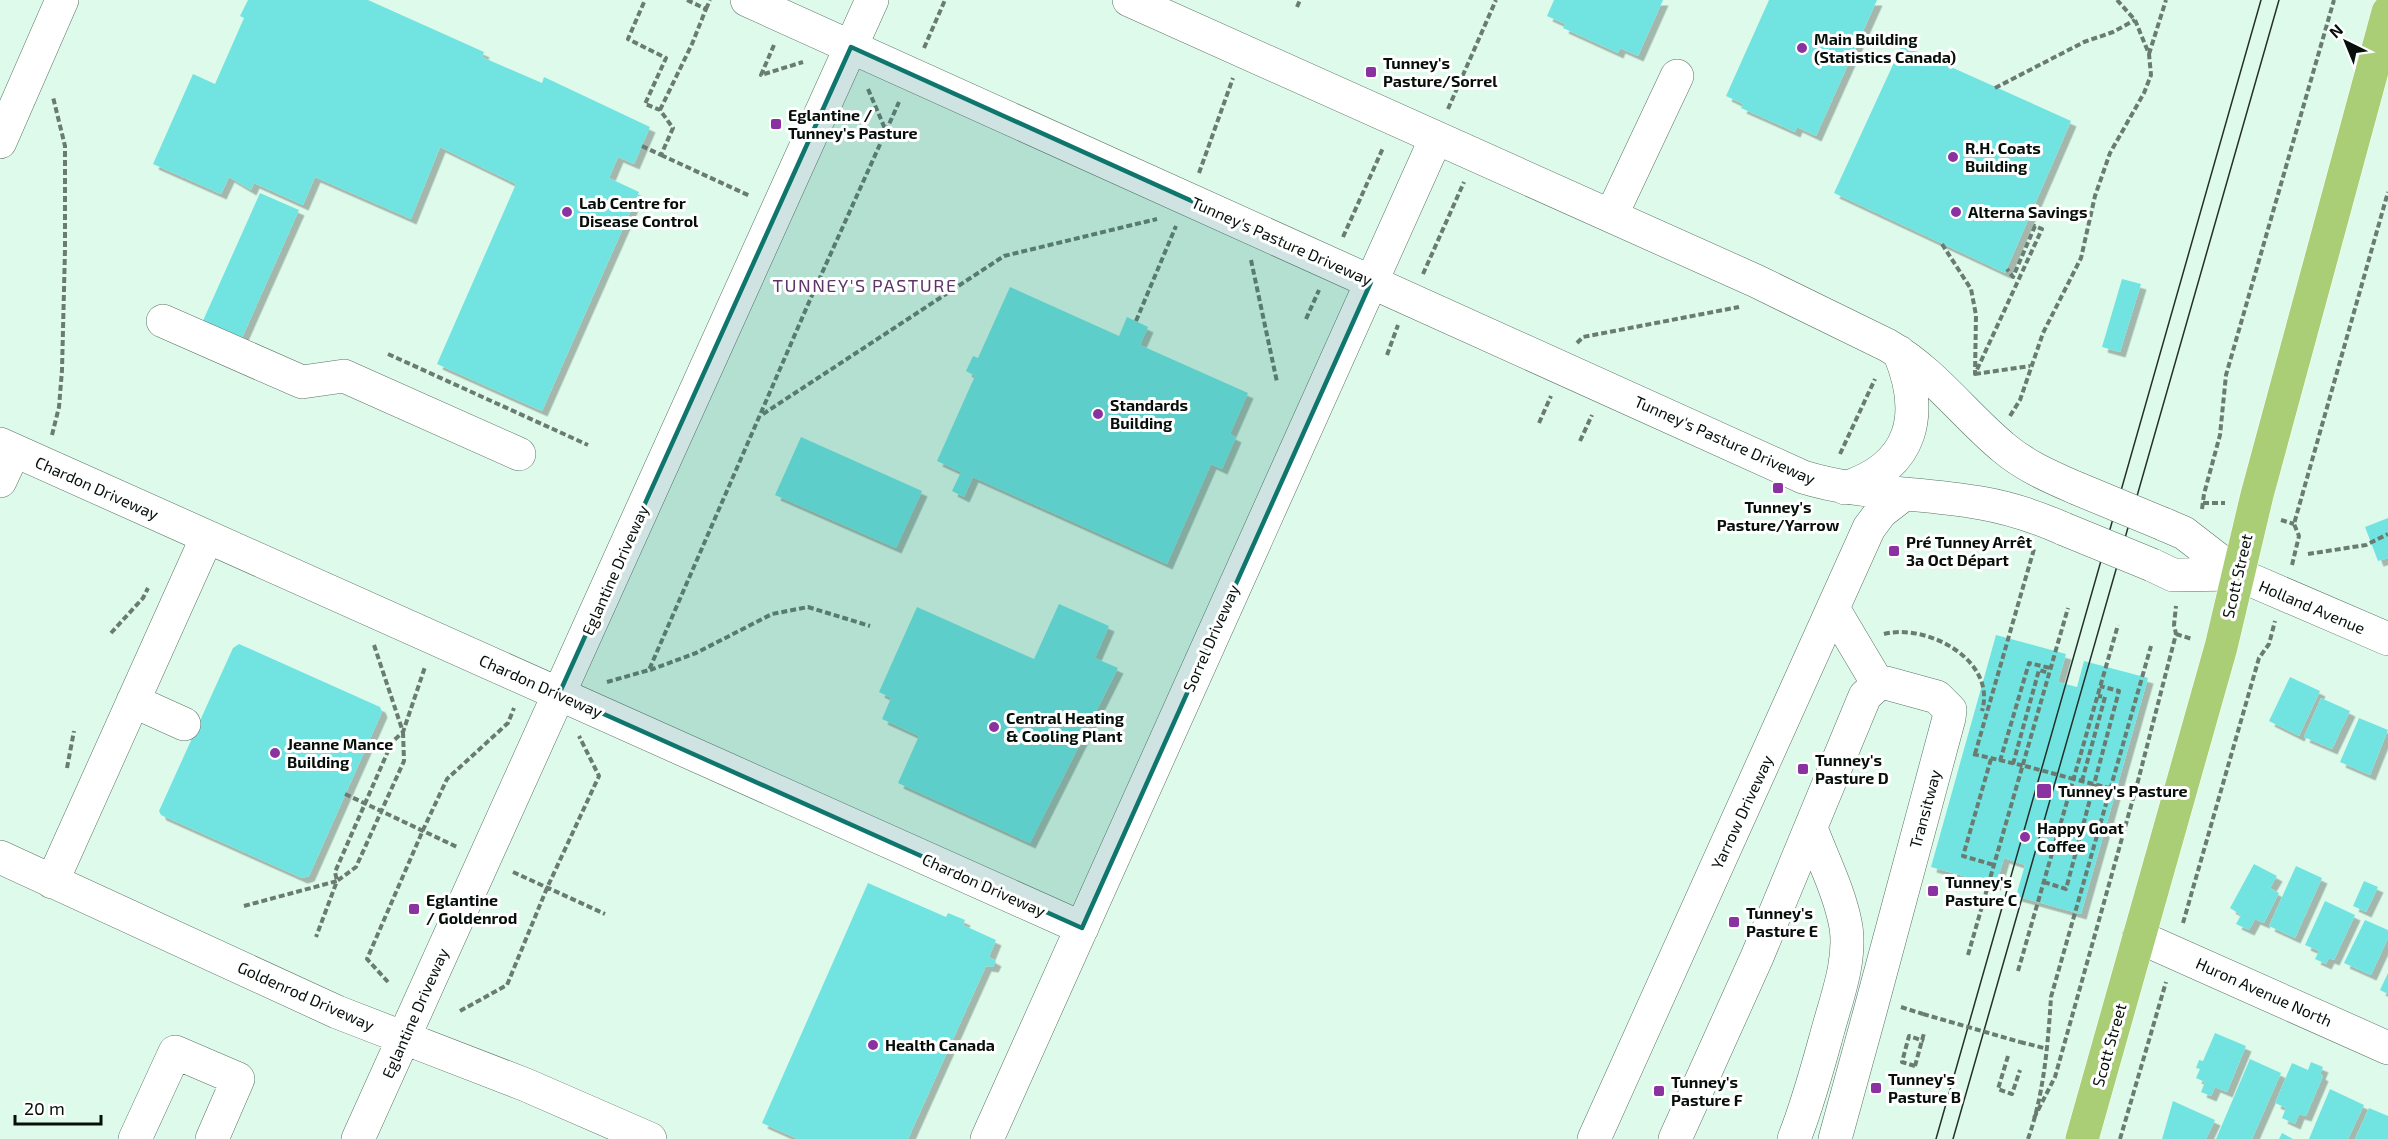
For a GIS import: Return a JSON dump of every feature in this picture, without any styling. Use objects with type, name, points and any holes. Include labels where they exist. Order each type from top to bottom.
[{"type":"main road","name":"Scott Street","points":[[2082,1139],[2221,647],[2237,574],[2388,12]]},
{"type":"street","points":[[0,141],[62,0]]},
{"type":"street","name":"Tunney's Pasture Driveway","points":[[747,0],[1803,477],[1845,488],[1979,503],[2028,514],[2179,575],[2237,574]]},
{"type":"street","name":"Eglantine Driveway","points":[[358,1139],[872,0]]},
{"type":"street","points":[[1129,0],[1756,281],[1889,361],[1935,381],[2003,448],[2036,470],[2184,533],[2237,574]]},
{"type":"street","points":[[1611,216],[1677,76]]},
{"type":"street","name":"Sorrel Driveway","points":[[987,1139],[1436,138]]},
{"type":"street","points":[[163,321],[302,382],[344,376],[519,454]]},
{"type":"street","points":[[1845,488],[1882,472],[1900,451],[1907,437],[1913,411],[1910,381],[1889,361]]},
{"type":"street","points":[[0,481],[7,447]]},
{"type":"street","name":"Chardon Driveway","points":[[7,447],[1082,928]]},
{"type":"street","name":"Yarrow Driveway","points":[[1594,1139],[1874,521],[1881,512],[1903,495]]},
{"type":"street","points":[[52,882],[207,537]]},
{"type":"street","name":"Holland Avenue","points":[[2237,574],[2388,639]]},
{"type":"street","points":[[1675,1139],[1757,957],[1864,696],[1878,684],[1834,609]]},
{"type":"street","name":"Transitway","points":[[1835,1139],[1875,997],[1950,710],[1937,697],[1886,683],[1878,684]]},
{"type":"street","points":[[133,701],[184,724]]},
{"type":"street","points":[[1794,1139],[1817,1069],[1843,975],[1847,950],[1846,928],[1841,909],[1810,828]]},
{"type":"street","name":"Goldenrod Driveway","points":[[0,857],[337,1012],[526,1085],[650,1139]]},
{"type":"street","name":"Huron Avenue North","points":[[2139,937],[2388,1048]]},
{"type":"street","points":[[135,1139],[175,1052],[238,1079],[212,1139]]},
{"type":"path","points":[[645,0],[628,39],[666,58],[645,104],[660,110],[673,128],[662,155]]},
{"type":"path","points":[[687,0],[706,9]]},
{"type":"path","points":[[660,110],[692,44],[710,0]]},
{"type":"path","points":[[922,51],[945,0]]},
{"type":"path","points":[[1297,6],[1300,0]]},
{"type":"path","points":[[1436,138],[1496,0]]},
{"type":"path","points":[[2148,54],[2166,0]]},
{"type":"path","points":[[2202,518],[2203,503],[2220,435],[2226,375],[2334,0]]},
{"type":"path","points":[[2010,416],[2020,400],[2043,333],[2081,258],[2095,196],[2110,153],[2148,85],[2151,75],[2148,54],[2135,20],[2120,1]]},
{"type":"path","points":[[1995,88],[2084,42],[2113,32],[2135,20]]},
{"type":"path","points":[[776,41],[761,75],[803,62]]},
{"type":"path","points":[[1198,176],[1236,68]]},
{"type":"path","points":[[868,89],[886,131]]},
{"type":"path","points":[[51,440],[59,407],[62,370],[65,249],[65,146],[52,90]]},
{"type":"path","points":[[650,670],[813,293],[900,101]]},
{"type":"path","points":[[642,146],[778,209]]},
{"type":"path","points":[[1340,243],[1383,147]]},
{"type":"path","points":[[1422,277],[1466,176]]},
{"type":"path","points":[[2296,554],[2299,536],[2294,524],[2388,192]]},
{"type":"path","points":[[762,415],[1004,256],[1160,219]]},
{"type":"path","points":[[1244,224],[1277,381]]},
{"type":"path","points":[[1136,321],[1177,225]]},
{"type":"path","points":[[1975,374],[2042,229],[2036,226],[2013,277],[2007,268]]},
{"type":"path","points":[[1942,244],[1971,290],[1976,315],[1975,374]]},
{"type":"path","points":[[1306,319],[1320,286]]},
{"type":"path","points":[[1570,349],[1583,337],[1741,306]]},
{"type":"path","points":[[1387,355],[1401,318]]},
{"type":"path","points":[[388,354],[588,445]]},
{"type":"path","points":[[1840,455],[1889,361]]},
{"type":"path","points":[[1975,374],[2030,366]]},
{"type":"path","points":[[1539,423],[1552,395]]},
{"type":"path","points":[[2203,503],[2223,503]]},
{"type":"path","points":[[2308,554],[2366,545],[2388,534]]},
{"type":"path","points":[[2035,545],[1973,753],[2109,788]]},
{"type":"path","points":[[111,633],[143,598],[152,579]]},
{"type":"path","points":[[603,683],[650,670],[696,653],[772,615],[808,607],[870,626]]},
{"type":"path","points":[[1968,955],[2068,608]]},
{"type":"path","points":[[2034,1118],[2055,1077],[2139,781],[2176,634],[2175,610]]},
{"type":"path","points":[[2018,971],[2118,625]]},
{"type":"path","points":[[2176,634],[2200,641]]},
{"type":"path","points":[[2188,908],[2259,658],[2269,644]]},
{"type":"path","points":[[244,906],[337,881],[356,867],[404,761],[403,732],[374,645]]},
{"type":"path","points":[[2028,1139],[2048,1049],[2051,997],[2151,646]]},
{"type":"path","points":[[2248,655],[2259,658]]},
{"type":"path","points":[[2000,761],[2029,663],[2050,671]]},
{"type":"path","points":[[316,938],[337,881],[335,872],[363,802],[392,742],[403,732],[425,667]]},
{"type":"path","points":[[2013,764],[2039,670],[2050,671]]},
{"type":"path","points":[[2044,882],[2066,889],[2119,691],[2100,686]]},
{"type":"path","points":[[2082,781],[2105,697],[2098,696]]},
{"type":"path","points":[[388,982],[367,959],[423,830],[447,780],[508,723],[514,707]]},
{"type":"path","points":[[460,1011],[507,985],[547,888],[599,776],[579,736]]},
{"type":"path","points":[[1991,759],[1963,856],[1994,865]]},
{"type":"path","points":[[345,794],[457,847]]},
{"type":"path","points":[[513,873],[604,914]]},
{"type":"path","points":[[1899,1006],[2048,1049]]},
{"type":"path","points":[[2120,1139],[2159,1007]]},
{"type":"path","points":[[1924,1033],[1915,1066],[1902,1062],[1909,1036],[1924,1041]]},
{"type":"path","points":[[2008,1056],[1998,1089],[2012,1094],[2019,1070]]},
{"type":"highlighted area","points":[[851,47],[1371,282],[1082,928],[559,694]]},
{"type":"building","name":"Lab Centre for Disease Control","points":[[248,0],[368,0],[484,52],[482,57],[542,83],[544,77],[650,127],[634,164],[618,157],[609,178],[639,192],[542,411],[437,364],[516,184],[440,147],[411,219],[315,177],[303,205],[254,183],[251,190],[229,177],[221,194],[153,164],[193,74],[215,84],[244,18],[240,16]]},
{"type":"building","points":[[1554,0],[1663,0],[1638,56],[1620,48],[1618,53],[1563,28],[1565,24],[1547,16]]},
{"type":"building","name":"Main Building (Statistics Canada)","points":[[1769,0],[1877,0],[1816,136],[1797,127],[1795,132],[1741,108],[1743,104],[1726,96]]},
{"type":"building","name":"R.H. Coats Building","points":[[1902,45],[2071,121],[2005,273],[1834,193]]},
{"type":"building","points":[[260,193],[299,210],[241,340],[202,323]]},
{"type":"building","points":[[2122,279],[2141,284],[2120,352],[2102,347]]},
{"type":"building","name":"Standards Building","points":[[1010,287],[1119,336],[1127,317],[1148,327],[1140,345],[1248,393],[1230,434],[1236,437],[1222,469],[1211,464],[1167,564],[973,477],[964,497],[952,491],[961,472],[937,461],[975,376],[966,371],[973,356],[978,358]]},
{"type":"building","points":[[801,437],[922,491],[896,548],[775,495]]},
{"type":"building","points":[[2388,518],[2388,558],[2378,561],[2365,527]]},
{"type":"building","name":"Central Heating & Cooling Plant","points":[[1059,604],[1109,626],[1095,658],[1118,668],[1030,843],[898,783],[919,736],[882,719],[891,698],[879,692],[917,607],[1034,659]]},
{"type":"building","points":[[1996,635],[2066,654],[2058,682],[2077,687],[2084,661],[2148,678],[2081,914],[2016,896],[2025,865],[2004,858],[1996,885],[1931,867]]},
{"type":"building","name":"Jeanne Mance Building","points":[[239,644],[380,707],[382,712],[309,876],[302,878],[161,815],[159,811],[233,648]]},
{"type":"building","points":[[2290,677],[2320,691],[2299,736],[2269,721]]},
{"type":"building","points":[[2321,698],[2350,711],[2332,749],[2304,737]]},
{"type":"building","points":[[2359,718],[2388,730],[2370,775],[2340,762]]},
{"type":"building","points":[[2254,864],[2277,876],[2270,888],[2279,893],[2264,923],[2255,919],[2249,930],[2236,924],[2241,915],[2230,908]]},
{"type":"building","points":[[2296,866],[2322,878],[2295,938],[2269,926]]},
{"type":"building","points":[[2364,881],[2378,887],[2366,912],[2353,906]]},
{"type":"building","name":"Health Canada","points":[[868,883],[946,917],[948,913],[965,920],[963,925],[996,940],[989,957],[996,961],[993,967],[986,966],[908,1139],[798,1139],[762,1123]]},
{"type":"building","points":[[2325,901],[2355,915],[2334,960],[2329,958],[2326,964],[2315,959],[2319,951],[2305,945]]},
{"type":"building","points":[[2365,920],[2388,930],[2388,938],[2371,975],[2344,963]]},
{"type":"building","points":[[2388,973],[2388,994],[2380,990]]},
{"type":"building","points":[[2215,1033],[2246,1046],[2227,1092],[2215,1087],[2211,1096],[2201,1092],[2205,1082],[2196,1078],[2200,1069],[2196,1068],[2199,1060],[2203,1061]]},
{"type":"building","points":[[2250,1059],[2281,1073],[2252,1139],[2216,1139]]},
{"type":"building","points":[[2311,1062],[2323,1067],[2320,1074],[2323,1076],[2306,1116],[2299,1114],[2295,1124],[2282,1118],[2286,1108],[2275,1103],[2292,1063],[2308,1070]]},
{"type":"building","points":[[2330,1089],[2364,1105],[2348,1139],[2309,1139]]},
{"type":"building","points":[[2173,1101],[2215,1120],[2206,1139],[2162,1139]]},
{"type":"building","points":[[2369,1108],[2388,1116],[2388,1139],[2355,1139]]},
{"type":"building","points":[[2282,1133],[2293,1139],[2279,1139]]},
{"type":"tram line","points":[[1936,1139],[2261,0]]},
{"type":"tram line","points":[[1953,1139],[2279,0]]},
{"type":"place","name":"Main Building (Statistics Canada)","points":[[1802,48]]},
{"type":"place","name":"Tunney's Pasture/Sorrel","points":[[1371,72]]},
{"type":"place","name":"Eglantine / Tunney's Pasture","points":[[776,124]]},
{"type":"place","name":"R.H. Coats Building","points":[[1953,157]]},
{"type":"place","name":"Lab Centre for Disease Control","points":[[567,212]]},
{"type":"place","name":"Alterna Savings","points":[[1956,212]]},
{"type":"place","name":"Standards Building","points":[[1098,414]]},
{"type":"place","name":"Tunney's Pasture/Yarrow","points":[[1778,488]]},
{"type":"place","name":"Pré Tunney Arrêt 3a Oct Départ","points":[[1894,551]]},
{"type":"place","name":"Central Heating & Cooling Plant","points":[[994,727]]},
{"type":"place","name":"Jeanne Mance Building","points":[[275,753]]},
{"type":"place","name":"Tunney's Pasture D","points":[[1803,769]]},
{"type":"place","name":"Tunney's Pasture","points":[[2044,791]]},
{"type":"place","name":"Happy Goat Coffee","points":[[2025,837]]},
{"type":"place","name":"Tunney's Pasture C","points":[[1933,891]]},
{"type":"place","name":"Eglantine / Goldenrod","points":[[414,909]]},
{"type":"place","name":"Tunney's Pasture E","points":[[1734,922]]},
{"type":"place","name":"Health Canada","points":[[873,1045]]},
{"type":"place","name":"Tunney's Pasture B","points":[[1876,1088]]},
{"type":"place","name":"Tunney's Pasture F","points":[[1659,1091]]},
{"type":"district","name":"TUNNEY'S PASTURE","points":[[865,286]]}]
